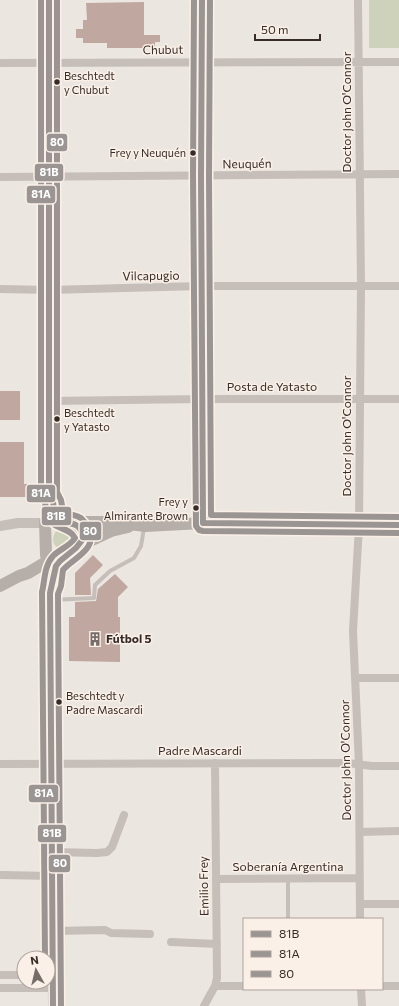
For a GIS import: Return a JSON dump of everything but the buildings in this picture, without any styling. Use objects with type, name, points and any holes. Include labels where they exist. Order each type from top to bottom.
[{"type":"main road","points":[[48,559],[45,522],[113,522],[142,525],[203,523],[359,526],[399,525]]},
{"type":"main road","points":[[67,522],[78,527],[82,534],[83,541],[79,546]]},
{"type":"main road","points":[[0,586],[19,576],[26,569],[44,558],[48,559],[64,556],[79,546],[111,531],[142,525]]},
{"type":"street","points":[[3,526],[18,523],[45,522],[46,502],[49,493],[49,0]]},
{"type":"street","points":[[202,0],[201,286],[203,523]]},
{"type":"street","name":"Doctor John O'Connor","points":[[358,0],[361,286],[359,526],[353,631],[359,765],[360,918]]},
{"type":"street","name":"Chubut","points":[[0,64],[399,62]]},
{"type":"street","name":"Neuquén","points":[[0,177],[50,178],[399,174]]},
{"type":"street","name":"Vilcapugio","points":[[0,289],[49,290],[201,286],[399,286]]},
{"type":"street","name":"Posta de Yatasto","points":[[48,401],[399,399]]},
{"type":"street","points":[[49,493],[57,517],[67,522]]},
{"type":"street","points":[[3,526],[18,529],[38,530],[45,536]]},
{"type":"street","points":[[52,950],[53,931],[50,596],[53,584],[54,569],[64,556]]},
{"type":"street","points":[[48,559],[47,585],[50,596]]},
{"type":"street","points":[[356,678],[399,678]]},
{"type":"street","name":"Emilio Frey","points":[[204,1006],[215,986],[217,978],[215,763]]},
{"type":"street","name":"Padre Mascardi","points":[[0,764],[347,763],[359,765],[399,766]]},
{"type":"street","points":[[52,852],[107,852],[112,847],[124,815]]},
{"type":"street","points":[[360,832],[399,832]]},
{"type":"street","points":[[0,875],[52,876]]},
{"type":"street","name":"Soberanía Argentina","points":[[216,879],[359,878]]},
{"type":"street","points":[[360,904],[399,904]]},
{"type":"street","points":[[53,931],[105,930],[111,933],[150,934]]},
{"type":"street","points":[[171,942],[217,944]]},
{"type":"street","points":[[0,975],[16,975]]},
{"type":"street","points":[[215,986],[243,986]]},
{"type":"street","points":[[383,986],[399,986]]},
{"type":"street","points":[[0,988],[16,988]]},
{"type":"street","points":[[53,990],[53,1006]]},
{"type":"street","points":[[362,990],[362,1006]]},
{"type":"lane","points":[[50,596],[94,598],[95,585],[110,571],[134,558],[138,553],[141,546],[142,525]]},
{"type":"lane","points":[[288,878],[288,918]]},
{"type":"green space","points":[[369,0],[399,0],[399,48],[369,48]]},
{"type":"green space","points":[[62,526],[68,527],[75,531],[77,542],[63,550],[55,546],[53,539],[58,529]]},
{"type":"green space","points":[[85,526],[109,527],[88,538]]},
{"type":"transit line","name":"81A","points":[[41,0],[41,494],[50,521],[70,532],[75,538],[50,560],[46,569],[42,592],[45,950]]},
{"type":"transit line","name":"81B","points":[[49,0],[49,493],[53,502],[56,516],[62,521],[80,528],[83,539],[76,548],[56,566],[50,593],[53,1006]]},
{"type":"transit line","name":"80","points":[[57,0],[57,492],[61,500],[63,511],[81,518],[86,523],[91,534],[89,546],[63,570],[61,586],[58,594],[61,1006]]},
{"type":"transit line","name":"81A","points":[[194,0],[193,176],[196,526],[199,530],[203,531],[399,533]]},
{"type":"transit line","name":"81B","points":[[202,0],[201,176],[203,523],[399,525]]},
{"type":"transit line","name":"80","points":[[210,0],[209,176],[211,515],[399,517]]},
{"type":"place","name":"Beschtedt y Chubut","points":[[57,82]]},
{"type":"place","name":"Frey y Neuquén","points":[[193,153]]},
{"type":"place","name":"Beschtedt y Yatasto","points":[[57,419]]},
{"type":"place","name":"Frey y Almirante Brown","points":[[196,508]]},
{"type":"place","name":"Fútbol 5","points":[[95,639]]},
{"type":"place","name":"Beschtedt y Padre Mascardi","points":[[59,702]]}]
